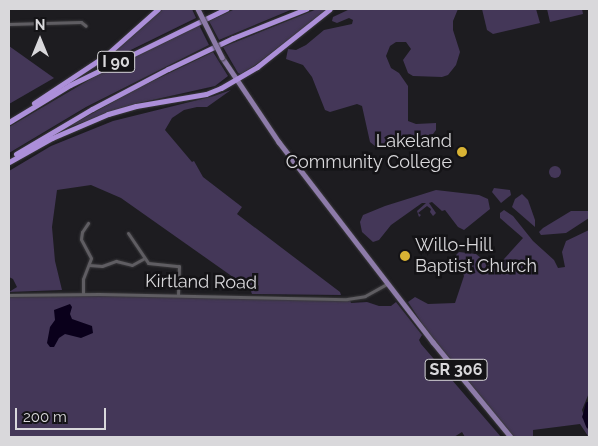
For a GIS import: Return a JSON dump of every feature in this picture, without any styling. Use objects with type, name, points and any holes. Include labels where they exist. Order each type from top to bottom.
[{"type":"highway","points":[[9,121],[98,61],[158,9]]},
{"type":"highway","name":"I 90","points":[[9,121],[70,85],[226,9]]},
{"type":"highway","name":"I 90","points":[[9,160],[92,108],[233,38],[306,9]]},
{"type":"highway","points":[[9,160],[52,138],[108,114],[136,106],[206,94],[235,80],[256,66],[330,9]]},
{"type":"main road","name":"SR 306","points":[[198,9],[235,80],[275,138],[511,437]]},
{"type":"street","points":[[9,24],[80,22],[86,26]]},
{"type":"street","points":[[83,294],[83,279],[89,265],[89,251],[81,239],[82,232],[88,223]]},
{"type":"street","points":[[128,233],[143,259],[152,265],[179,266],[178,296]]},
{"type":"street","points":[[89,265],[102,266],[116,261],[132,265],[143,259]]},
{"type":"street","name":"Kirtland Road","points":[[9,295],[83,294],[348,299],[366,296],[388,283]]},
{"type":"shaded area","points":[[163,9],[192,9],[196,18],[92,69]]},
{"type":"shaded area","points":[[235,9],[293,9],[219,40],[209,21]]},
{"type":"shaded area","points":[[317,9],[328,9],[257,64],[241,74],[238,73],[223,47]]},
{"type":"shaded area","points":[[350,9],[458,9],[453,21],[453,30],[460,52],[456,65],[448,75],[442,77],[413,76],[408,73],[403,60],[411,49],[406,42],[396,42],[390,46],[386,56],[391,68],[399,73],[408,86],[408,121],[416,124],[436,123],[436,130],[433,134],[375,146],[370,142],[362,106],[357,104],[330,112],[325,110],[312,77],[303,65],[286,59],[288,49],[296,50],[306,45],[324,30],[352,24],[353,20],[349,18],[337,23],[332,21],[333,17]]},
{"type":"shaded area","points":[[482,9],[536,9],[540,23],[493,34],[487,30]]},
{"type":"shaded area","points":[[547,9],[582,9],[583,14],[550,22]]},
{"type":"shaded area","points":[[199,25],[209,45],[86,107],[9,153],[9,127],[94,77]]},
{"type":"shaded area","points":[[9,46],[54,78],[9,104]]},
{"type":"shaded area","points":[[213,52],[228,76],[215,86],[139,103],[66,128],[136,89]]},
{"type":"shaded area","points":[[231,90],[207,107],[184,110],[172,118],[165,130],[192,162],[194,161],[203,177],[242,207],[237,214],[340,292],[341,295],[252,294],[250,289],[121,198],[91,185],[57,190],[52,227],[55,261],[62,290],[9,292],[17,287],[13,279],[9,277],[9,171],[51,146],[113,121]]},
{"type":"shaded area","points":[[553,166],[557,166],[561,172],[557,178],[553,178],[549,174],[549,170]]},
{"type":"shaded area","points":[[494,188],[510,190],[511,195],[501,203],[492,192]]},
{"type":"shaded area","points":[[436,190],[479,195],[488,199],[490,209],[464,230],[458,227],[445,210],[442,211],[432,202],[429,203],[436,213],[433,216],[430,212],[431,209],[427,206],[418,213],[421,215],[419,217],[417,211],[426,203],[422,203],[391,225],[379,240],[373,242],[362,232],[360,222],[363,215]]},
{"type":"shaded area","points":[[522,194],[528,200],[535,220],[535,227],[512,207],[515,199]]},
{"type":"shaded area","points":[[504,210],[513,216],[533,241],[554,260],[558,268],[565,267],[562,252],[566,241],[589,230],[589,393],[582,410],[589,431],[588,436],[580,424],[533,430],[533,437],[514,437],[427,331],[408,302],[415,297],[428,304],[455,303],[464,276],[456,255],[459,252],[476,254],[495,269],[523,238],[500,218],[500,213]]},
{"type":"shaded area","points":[[571,211],[589,211],[589,218],[566,233],[541,235],[539,232],[543,228]]},
{"type":"shaded area","points":[[70,295],[350,300],[351,303],[367,302],[379,306],[391,306],[396,302],[422,335],[419,340],[421,344],[501,437],[465,437],[462,432],[454,437],[9,437],[9,297]]},
{"type":"shaded area","points":[[70,304],[72,307],[70,314],[72,319],[92,326],[93,333],[81,338],[65,334],[59,338],[54,347],[50,347],[47,343],[50,327],[55,320],[54,310]]},
{"type":"waterway","points":[[589,405],[586,417],[589,425]]},
{"type":"place","name":"Lakeland Community College","points":[[462,152]]},
{"type":"place","name":"Willo-Hill Baptist Church","points":[[405,256]]}]
